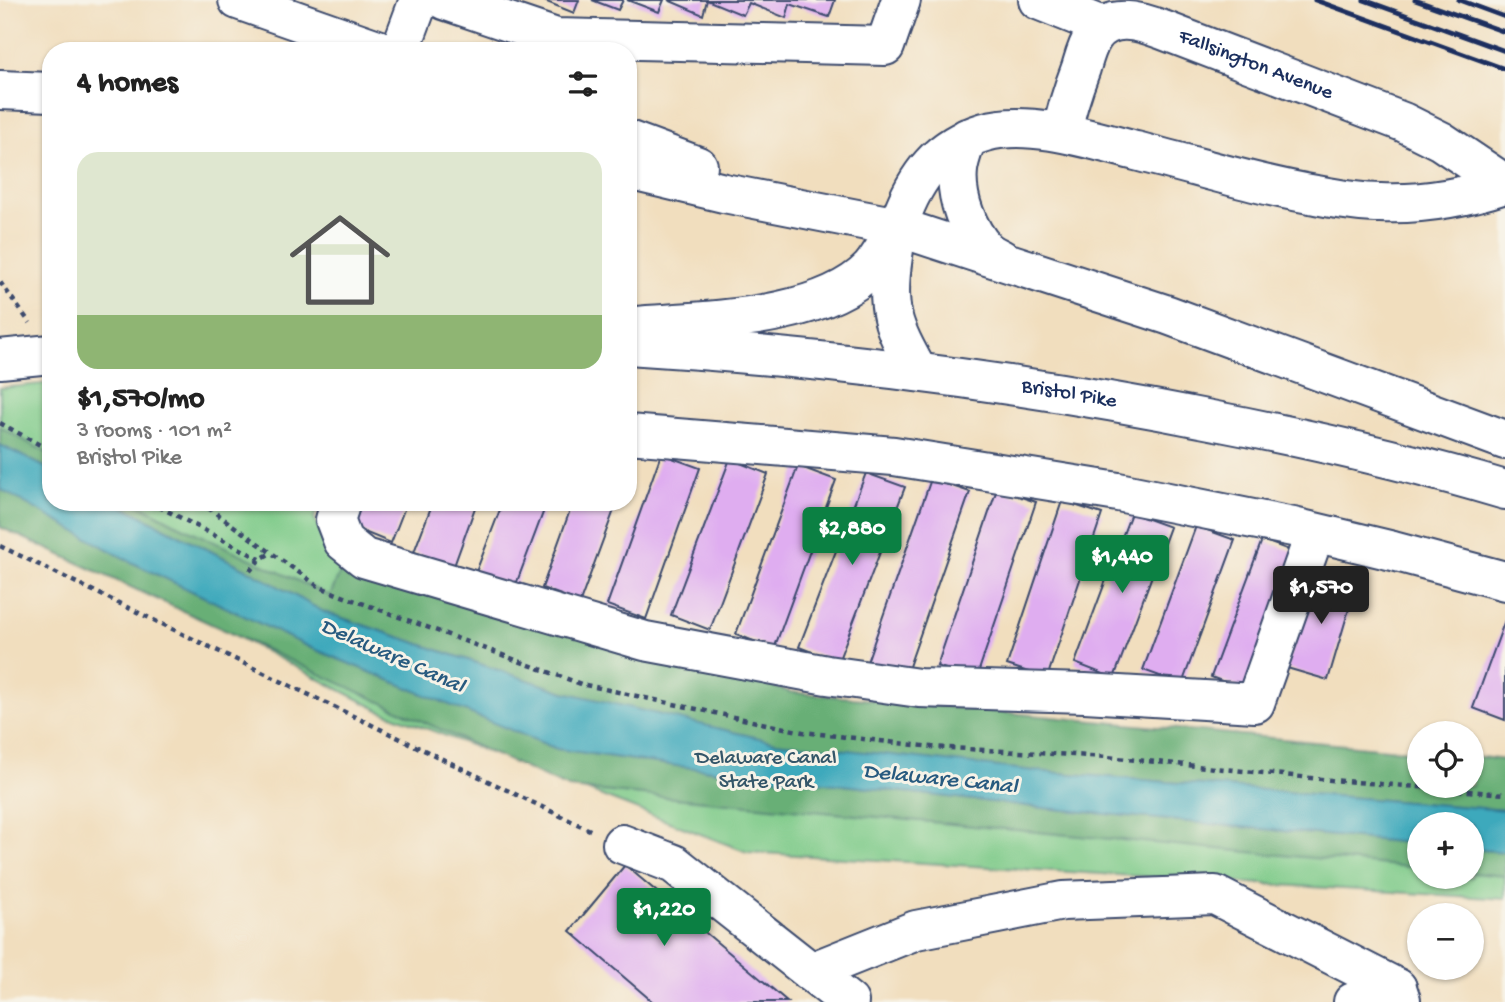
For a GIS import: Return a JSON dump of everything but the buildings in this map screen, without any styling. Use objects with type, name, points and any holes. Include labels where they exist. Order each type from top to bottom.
[{"type":"main road","points":[[238,0],[357,42]]},
{"type":"main road","points":[[403,42],[419,0]]},
{"type":"main road","points":[[444,0],[556,38],[885,46],[901,0]]},
{"type":"main road","points":[[1038,0],[1103,26],[1089,45],[1067,108],[1062,132]]},
{"type":"main road","name":"Fallsington Avenue","points":[[1103,26],[1129,19],[1144,23],[1403,122],[1441,141],[1494,187]]},
{"type":"main road","points":[[0,90],[42,92]]},
{"type":"main road","name":"Fallsington Avenue","points":[[918,372],[894,324],[890,305],[889,282],[898,227],[916,183],[930,165],[967,138],[988,131],[1010,128],[1062,132],[1315,195],[1379,204],[1439,200],[1494,187]]},
{"type":"main road","points":[[967,138],[958,169],[958,189],[964,211],[974,233],[988,252],[1012,265]]},
{"type":"main road","points":[[637,143],[821,211]]},
{"type":"main road","points":[[637,172],[724,193],[898,227],[1168,315],[1505,440]]},
{"type":"main road","points":[[637,325],[746,316],[816,301],[846,286],[871,267],[898,227]]},
{"type":"main road","name":"Bristol Pike","points":[[637,346],[850,363],[1046,390],[1301,438],[1393,459],[1505,490]]},
{"type":"main road","points":[[0,359],[42,355]]},
{"type":"main road","points":[[637,435],[894,456],[1118,492],[1315,533],[1505,580]]},
{"type":"main road","points":[[338,511],[335,520],[343,541],[364,558],[645,641],[827,675],[919,688],[1085,693],[1255,703],[1315,533]]},
{"type":"main road","points":[[622,844],[674,864],[849,1002]]},
{"type":"main road","points":[[810,972],[916,930],[1063,901],[1215,895],[1399,995]]},
{"type":"main road","points":[[1353,1002],[1399,995]]},
{"type":"path","points":[[0,282],[30,323]]},
{"type":"path","points":[[0,423],[42,446]]},
{"type":"path","points":[[167,511],[260,559]]},
{"type":"path","points":[[213,511],[282,561]]},
{"type":"path","points":[[0,546],[622,844]]},
{"type":"path","points":[[250,571],[260,559],[271,553]]},
{"type":"green space","name":"Delaware Canal State Park","points":[[42,384],[42,511],[318,511],[314,517],[325,543],[687,675],[940,718],[1407,784],[1407,798],[1484,798],[1484,781],[1505,772],[1505,899],[747,852],[379,710],[0,514],[0,388]]},
{"type":"green space","points":[[0,427],[42,450],[42,466],[0,445]]},
{"type":"green space","points":[[0,489],[131,562],[309,647],[557,749],[677,766],[1044,808],[1407,843],[1407,867],[568,788],[0,527]]},
{"type":"green space","points":[[132,511],[152,511],[330,596],[349,552],[790,692],[1407,751],[1407,798],[1484,798],[1484,757],[1505,760],[1505,810],[1035,771],[776,743],[564,692],[324,612]]},
{"type":"green space","points":[[1484,850],[1505,852],[1505,876],[1484,874]]},
{"type":"water","name":"Delaware Canal","points":[[0,445],[42,466],[42,511],[132,511],[324,612],[564,692],[776,742],[1035,771],[1505,810],[1505,852],[1484,850],[1484,812],[1407,812],[1407,843],[1044,808],[677,766],[557,749],[309,647],[131,562],[0,489]]},
{"type":"railway","points":[[1315,0],[1505,69]]},
{"type":"railway","points":[[1364,0],[1505,51]]},
{"type":"railway","points":[[1415,0],[1505,32]]},
{"type":"railway","points":[[1459,0],[1505,17]]}]
